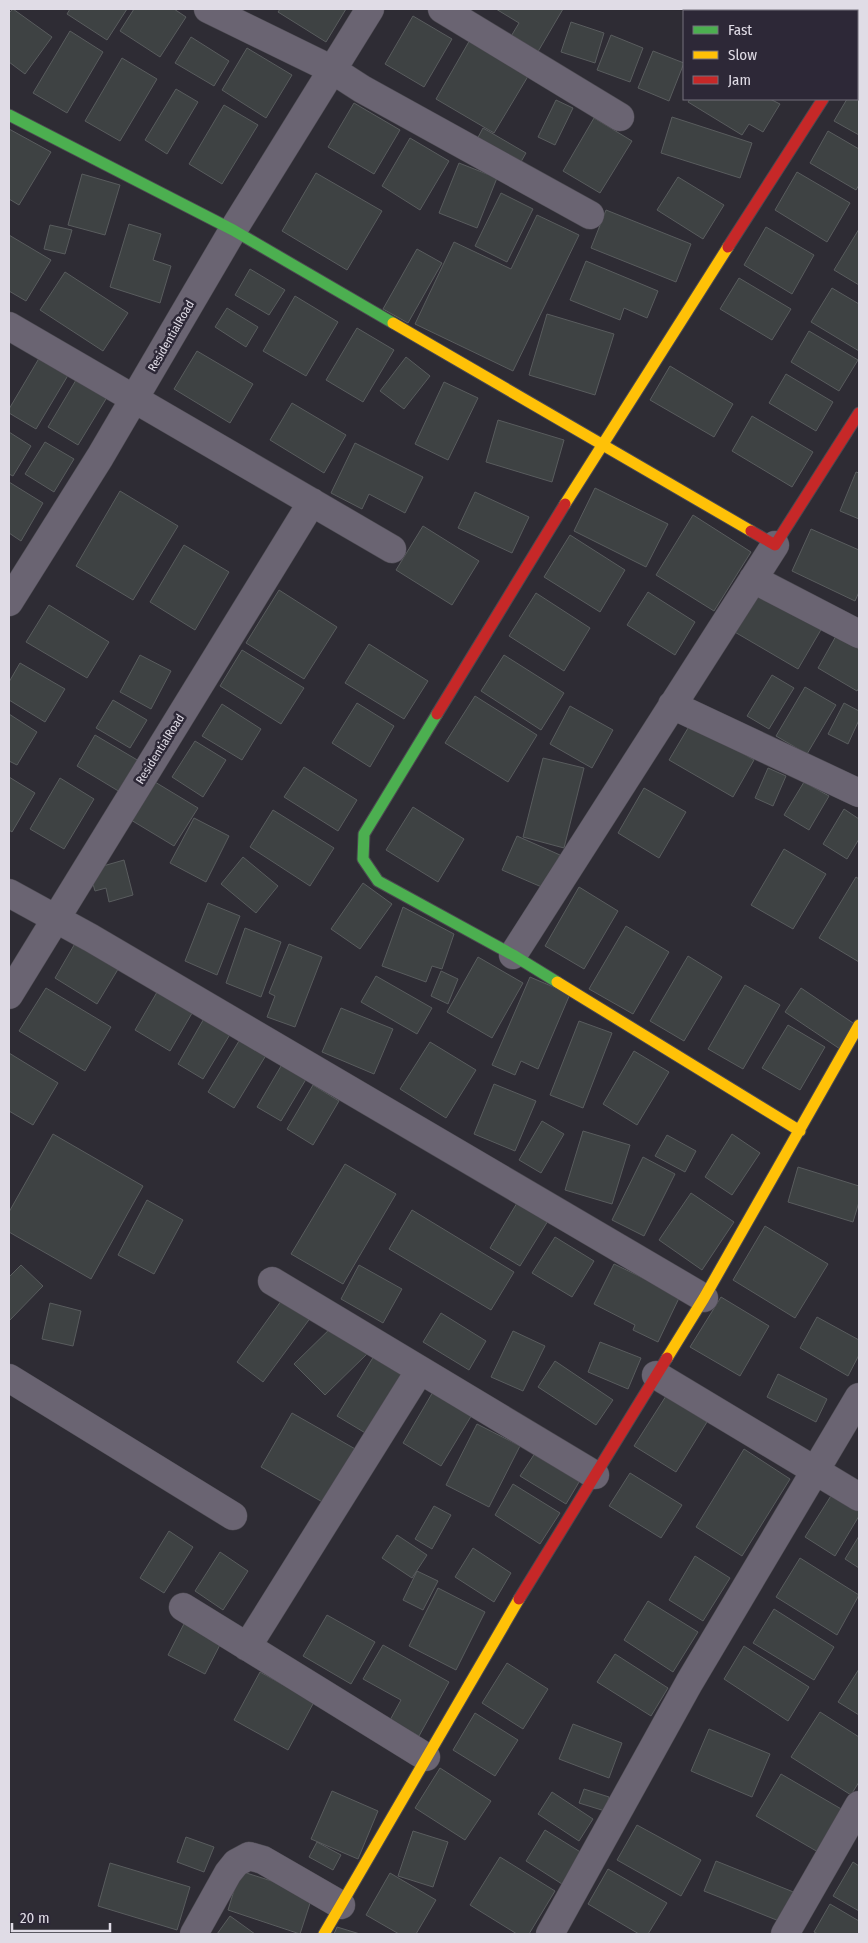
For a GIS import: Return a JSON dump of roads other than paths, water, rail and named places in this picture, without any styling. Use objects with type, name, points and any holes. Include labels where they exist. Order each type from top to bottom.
[{"type":"street","points":[[208,9],[331,69],[362,89],[590,215]]},
{"type":"street","name":"ResidentialRoad","points":[[9,602],[134,399],[233,230],[331,69],[370,9]]},
{"type":"street","points":[[442,9],[620,118]]},
{"type":"street","points":[[800,1131],[512,955],[378,881],[363,859],[364,834],[602,445],[822,100]]},
{"type":"street","points":[[9,116],[233,230],[775,545]]},
{"type":"street","points":[[9,326],[392,549]]},
{"type":"street","points":[[512,955],[859,413]]},
{"type":"street","name":"ResidentialRoad","points":[[9,995],[312,502]]},
{"type":"street","points":[[752,579],[859,634]]},
{"type":"street","points":[[672,705],[859,793]]},
{"type":"street","points":[[9,893],[56,918],[704,1298]]},
{"type":"street","points":[[324,1934],[484,1656],[704,1298],[859,1025]]},
{"type":"street","points":[[272,1281],[595,1475]]},
{"type":"street","points":[[247,1647],[420,1370]]},
{"type":"street","points":[[656,1375],[859,1497]]},
{"type":"street","points":[[9,1378],[232,1516]]},
{"type":"street","points":[[550,1934],[689,1684],[859,1397]]},
{"type":"street","points":[[183,1607],[426,1757]]},
{"type":"street","points":[[785,1934],[859,1805]]},
{"type":"street","points":[[194,1934],[228,1873],[236,1863],[249,1856],[263,1860],[341,1905]]}]
